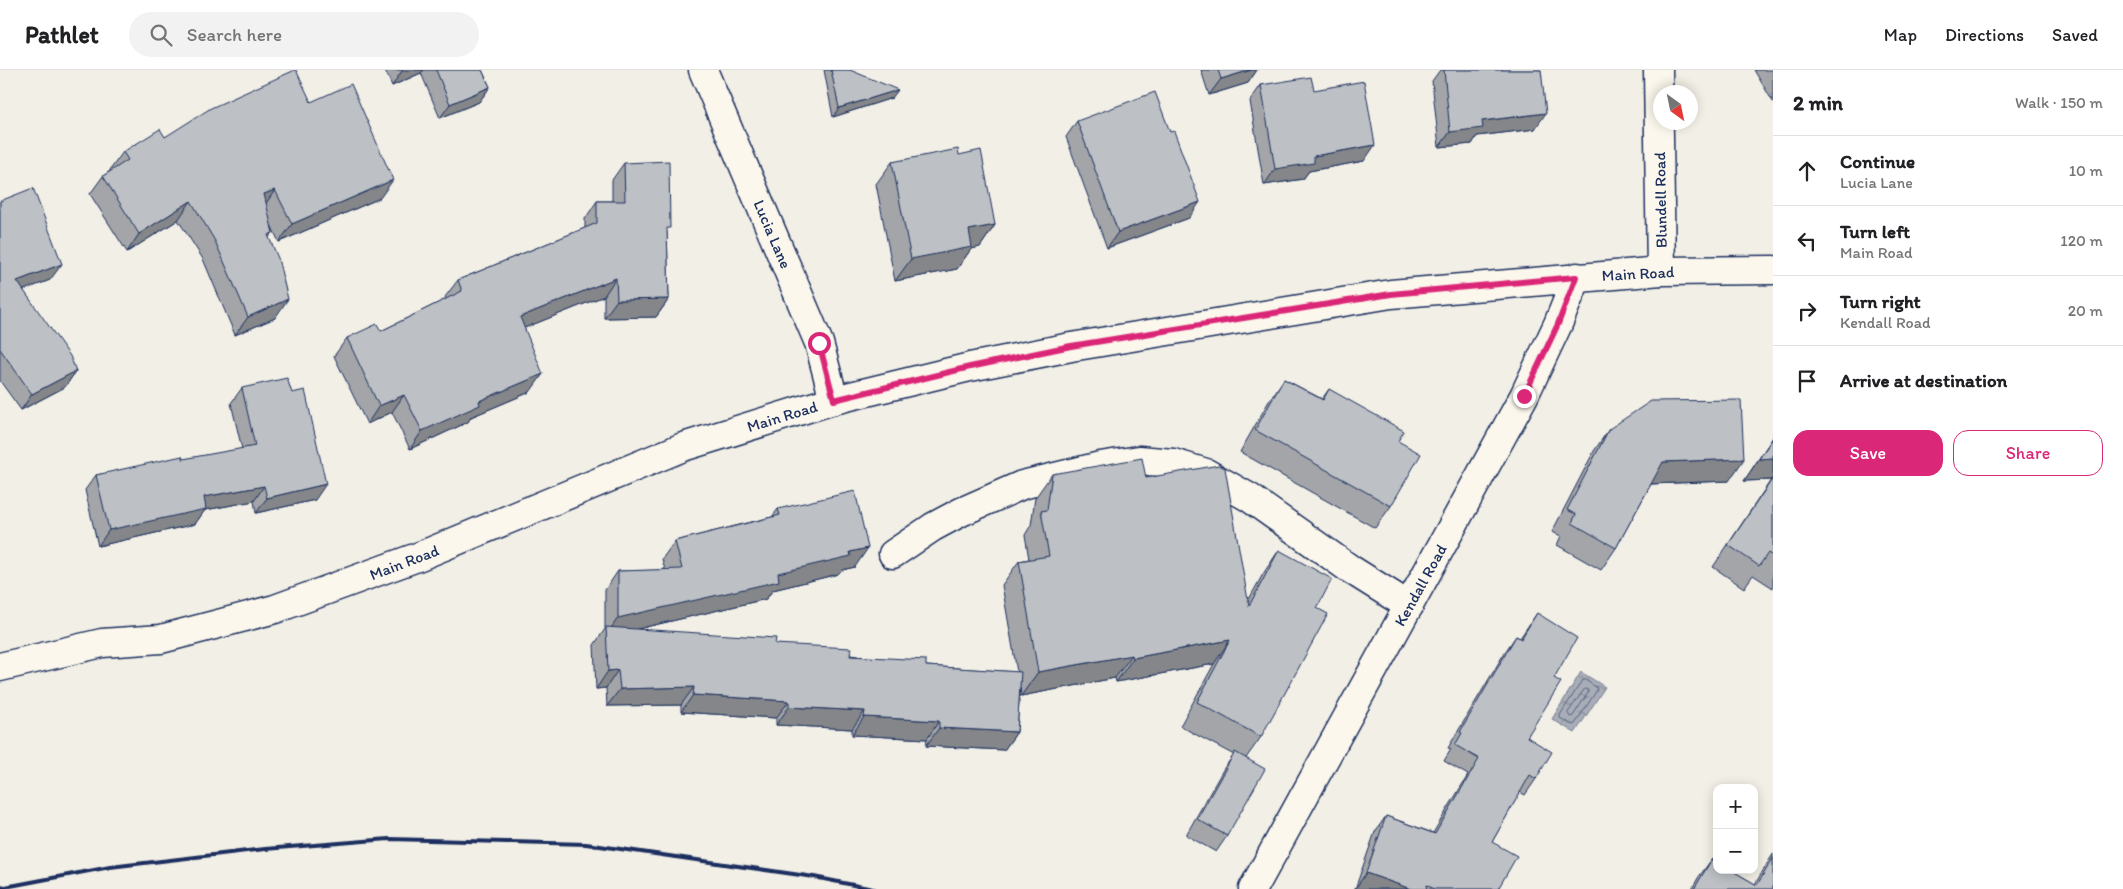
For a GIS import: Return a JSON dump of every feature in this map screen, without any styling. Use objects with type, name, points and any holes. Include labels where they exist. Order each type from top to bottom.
[{"type":"main road","name":"Lucia Lane","points":[[703,70],[819,343],[834,400]]},
{"type":"main road","name":"Blundell Road","points":[[1658,70],[1661,271]]},
{"type":"main road","name":"Main Road","points":[[0,667],[102,643],[160,639],[276,609],[420,556],[683,447],[834,400],[970,367],[1081,345],[1391,294],[1661,271],[1773,270]]},
{"type":"main road","name":"Kendall Road","points":[[1253,889],[1524,396],[1558,324],[1576,277]]},
{"type":"main road","points":[[893,554],[933,527],[1022,485],[1100,466],[1140,460],[1173,463],[1206,473],[1250,498],[1350,569],[1409,606]]},
{"type":"water","points":[[1581,672],[1605,687],[1575,733],[1552,719]]},
{"type":"building","points":[[295,70],[311,102],[351,84],[393,180],[292,224],[275,190],[264,194],[273,233],[268,235],[278,258],[288,299],[248,317],[215,241],[191,201],[139,234],[103,176],[128,160],[123,152],[160,129],[165,137],[211,108]]},
{"type":"building","points":[[436,70],[482,70],[490,87],[450,104]]},
{"type":"building","points":[[831,70],[850,70],[898,90],[839,108]]},
{"type":"building","points":[[1218,70],[1251,70],[1221,79]]},
{"type":"building","points":[[1444,70],[1541,70],[1546,113],[1482,121],[1483,128],[1450,132]]},
{"type":"building","points":[[1311,77],[1314,90],[1364,81],[1375,145],[1314,156],[1314,163],[1275,169],[1261,85]]},
{"type":"building","points":[[1155,92],[1170,132],[1174,131],[1200,202],[1118,232],[1077,121]]},
{"type":"building","points":[[958,149],[959,155],[981,150],[995,225],[969,230],[972,247],[911,259],[892,162]]},
{"type":"building","points":[[669,161],[670,228],[667,228],[669,299],[617,300],[616,278],[520,317],[543,374],[479,401],[480,405],[422,431],[404,395],[379,406],[347,338],[377,324],[381,331],[462,291],[458,280],[597,223],[597,201],[625,201],[624,163]]},
{"type":"building","points":[[33,188],[62,264],[17,281],[70,356],[76,371],[32,394],[0,349],[0,201]]},
{"type":"building","points":[[287,378],[292,393],[305,390],[326,484],[267,498],[264,486],[204,497],[206,509],[109,530],[96,475],[182,456],[183,459],[255,446],[242,388]]},
{"type":"building","points":[[1284,379],[1323,400],[1329,389],[1404,431],[1398,441],[1421,454],[1391,506],[1255,430]]},
{"type":"building","points":[[1741,400],[1744,459],[1663,462],[1616,548],[1572,523],[1576,514],[1567,510],[1609,429],[1651,401]]},
{"type":"building","points":[[1773,438],[1773,458],[1759,459]]},
{"type":"building","points":[[1142,458],[1146,478],[1219,465],[1225,468],[1249,606],[1279,550],[1332,579],[1317,608],[1328,614],[1261,737],[1197,702],[1230,640],[1133,658],[1132,655],[1038,672],[1019,561],[1049,556],[1041,511],[1047,510],[1052,474]]},
{"type":"building","points":[[1773,478],[1773,556],[1768,553],[1759,566],[1728,545]]},
{"type":"building","points":[[855,491],[868,548],[850,552],[851,556],[778,573],[779,581],[618,618],[618,571],[682,569],[675,541],[780,515],[778,509]]},
{"type":"building","points":[[1537,613],[1577,638],[1554,678],[1561,682],[1527,737],[1552,752],[1536,779],[1530,775],[1492,842],[1517,856],[1498,889],[1434,889],[1427,885],[1426,889],[1411,889],[1366,873],[1386,816],[1435,834],[1479,759],[1455,745],[1462,733],[1460,732],[1516,636],[1521,639]]},
{"type":"building","points":[[606,627],[776,638],[775,644],[851,648],[850,656],[926,660],[926,666],[1021,672],[1017,732],[939,728],[939,721],[864,717],[865,711],[789,707],[789,701],[693,695],[694,687],[620,689],[618,670],[608,671]]},
{"type":"building","points":[[1235,752],[1265,769],[1227,836],[1197,819]]},
{"type":"building","points":[[1773,858],[1773,889],[1694,889],[1712,859],[1713,874],[1738,874],[1757,885]]},
{"type":"railway","points":[[0,888],[110,867],[265,849],[389,839],[586,844],[814,877],[873,889]]},
{"type":"route","points":[[819,343],[834,400],[970,367],[1071,346],[1391,294],[1576,277],[1558,324],[1524,396]]}]
